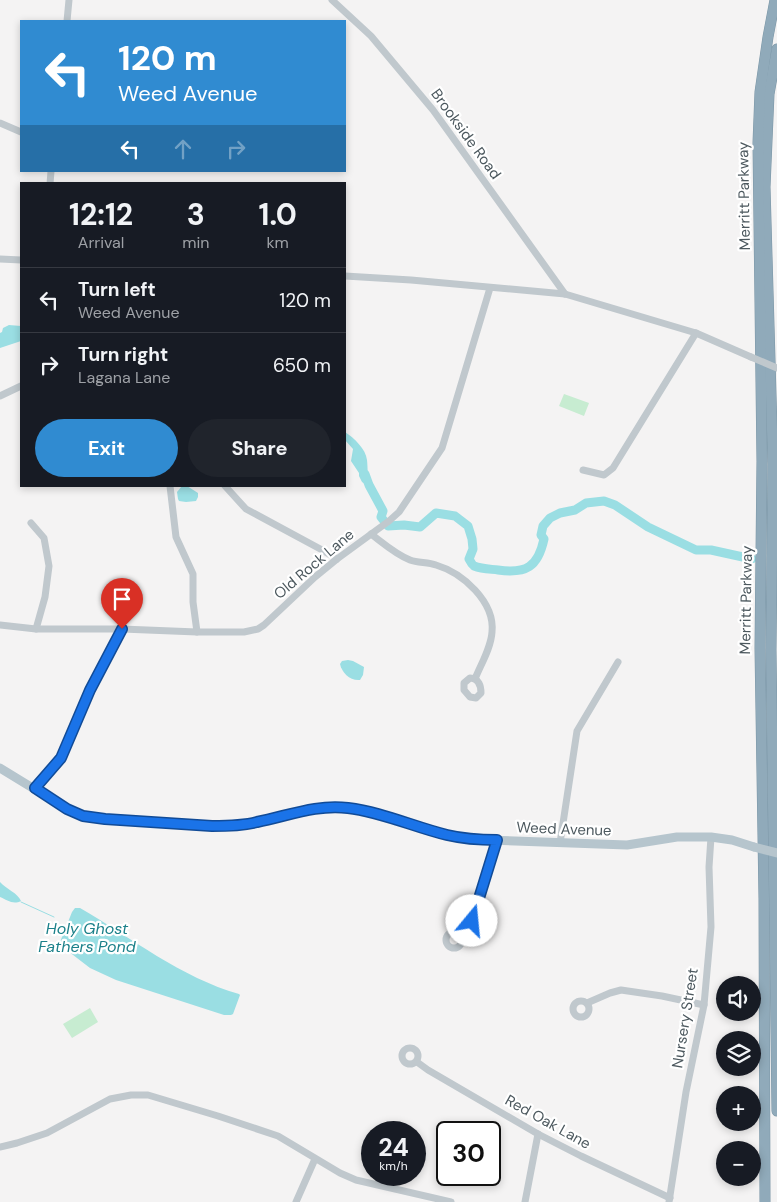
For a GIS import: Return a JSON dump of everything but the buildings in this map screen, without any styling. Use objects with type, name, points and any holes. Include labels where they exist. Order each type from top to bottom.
[{"type":"highway","name":"Merritt Parkway","points":[[765,1202],[764,898],[760,648],[762,461],[758,143],[760,92],[774,0]]},
{"type":"highway","name":"Merritt Parkway","points":[[777,49],[769,94],[765,187],[773,464],[771,650],[777,1111]]},
{"type":"main road","name":"Weed Avenue","points":[[0,768],[74,812],[93,818],[224,826],[256,823],[296,812],[325,807],[347,808],[390,818],[450,836],[472,839],[616,845],[637,844],[677,837],[711,837],[732,840],[777,854]]},
{"type":"street","points":[[67,20],[69,0]]},
{"type":"street","name":"Brookside Road","points":[[332,0],[371,36],[433,110],[565,294]]},
{"type":"street","points":[[0,123],[20,132]]},
{"type":"street","points":[[0,259],[20,260]]},
{"type":"street","points":[[346,276],[565,294],[696,333],[777,368]]},
{"type":"street","name":"Old Rock Lane","points":[[0,625],[36,629],[244,632],[264,625],[336,559],[399,512],[442,448],[490,288]]},
{"type":"street","points":[[582,470],[604,475],[613,468],[696,333]]},
{"type":"street","points":[[0,396],[20,386]]},
{"type":"street","points":[[170,487],[176,538],[193,574],[193,602],[197,632]]},
{"type":"street","points":[[226,487],[246,508],[336,559]]},
{"type":"street","points":[[31,523],[44,538],[49,566],[45,597],[36,629]]},
{"type":"street","points":[[371,534],[392,551],[410,560],[436,565],[452,571],[484,600],[492,617],[492,631],[490,643],[476,679]]},
{"type":"street","points":[[35,788],[61,758],[90,690],[122,629]]},
{"type":"street","points":[[560,843],[576,731],[618,662]]},
{"type":"street","name":"Nursery Street","points":[[670,1200],[686,1092],[704,1005],[711,927],[709,867],[711,837]]},
{"type":"street","points":[[460,935],[473,918],[497,840]]},
{"type":"street","points":[[587,1003],[621,990],[704,1005]]},
{"type":"street","name":"Red Oak Lane","points":[[417,1062],[538,1134],[670,1200]]},
{"type":"street","points":[[0,1147],[47,1133],[110,1099],[131,1095],[148,1095],[278,1136],[340,1174],[356,1180],[451,1202]]},
{"type":"street","points":[[525,1202],[538,1134]]},
{"type":"street","points":[[296,1202],[315,1159]]},
{"type":"green space","points":[[564,394],[589,403],[584,416],[559,406]]},
{"type":"green space","points":[[90,1008],[98,1022],[72,1038],[63,1024]]},
{"type":"water","points":[[9,325],[20,326],[20,341],[0,348],[0,333],[3,328]]},
{"type":"water","points":[[346,433],[359,444],[366,456],[370,484],[368,486],[362,482],[359,473],[351,461],[353,449],[346,441]]},
{"type":"water","points":[[181,487],[189,487],[198,493],[198,497],[196,501],[179,501],[177,492]]},
{"type":"water","points":[[348,660],[364,667],[360,680],[350,678],[343,670],[340,664],[342,661]]},
{"type":"water","points":[[0,882],[21,901],[13,902],[0,897]]},
{"type":"water","name":"Holy Ghost Fathers Pond","points":[[75,908],[80,908],[157,956],[197,978],[239,994],[233,1014],[224,1015],[116,980],[90,968],[64,948],[60,942]]},
{"type":"waterway","points":[[365,474],[383,511],[381,517],[388,526],[420,527],[436,513],[455,516],[468,526],[472,539],[473,549],[469,559],[472,564]]},
{"type":"waterway","points":[[474,566],[508,571],[523,569],[534,562],[538,556],[544,539],[541,535],[543,526],[550,518],[560,513],[575,510],[586,503],[604,501],[615,505],[648,527],[696,550],[711,550],[752,559]]},
{"type":"waterway","points":[[21,902],[54,917]]},
{"type":"route","points":[[122,629],[90,690],[61,758],[35,788],[74,812],[93,818],[224,826],[256,823],[296,812],[325,807],[347,808],[362,810],[450,836],[497,840],[472,921]]}]
